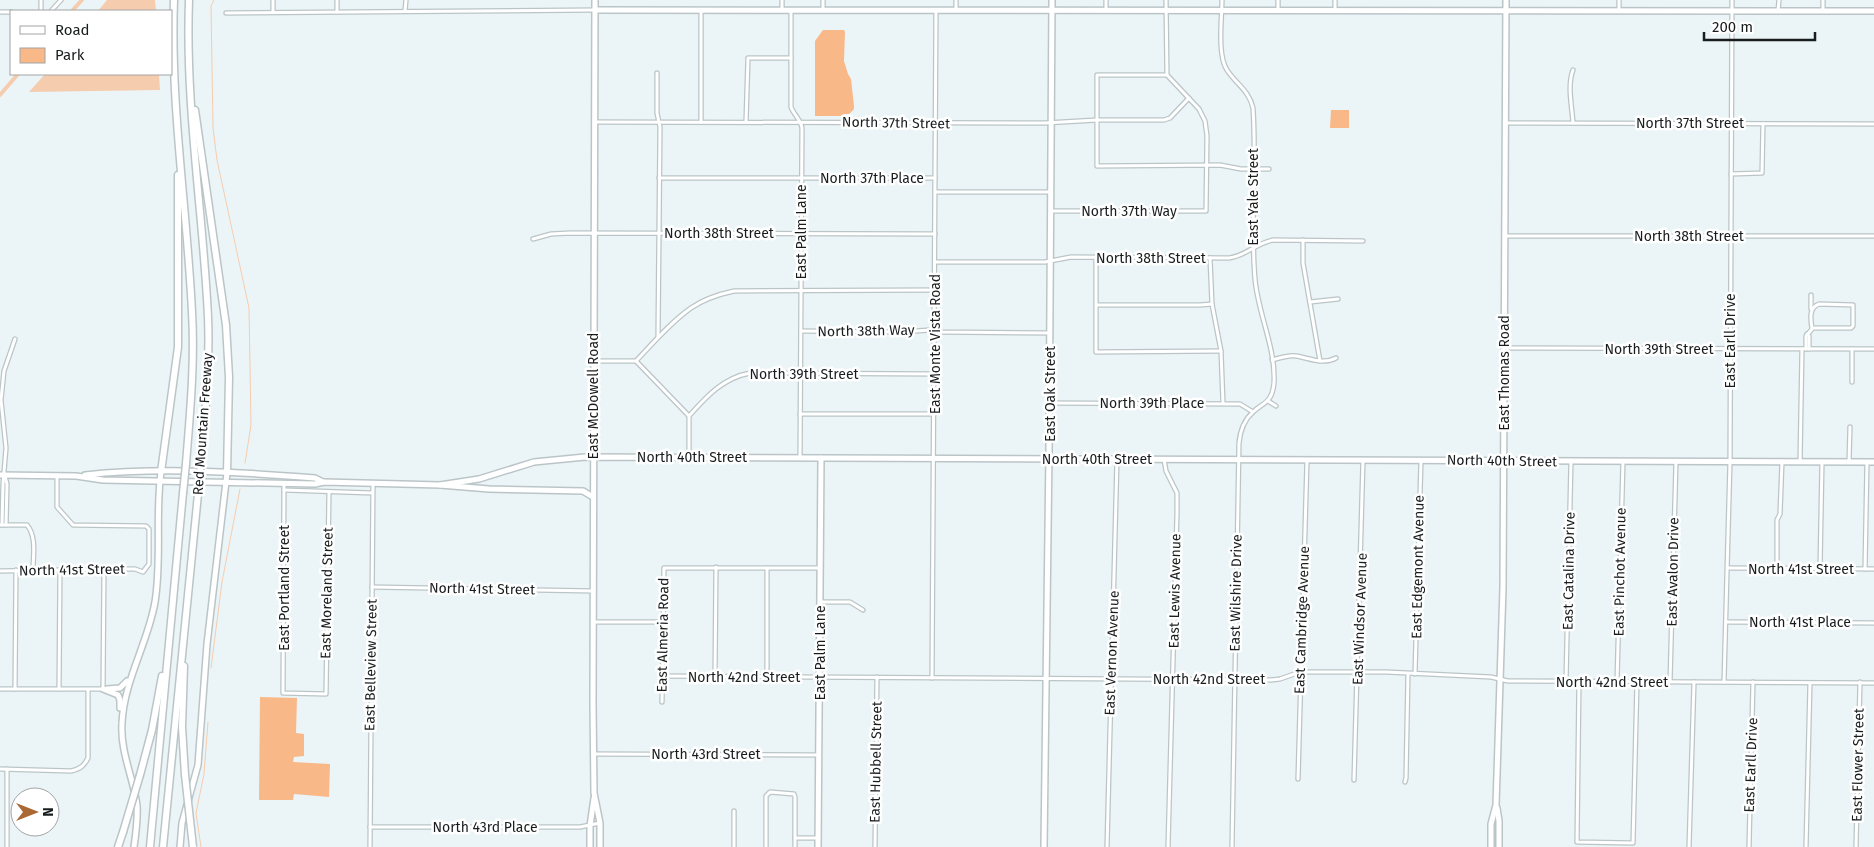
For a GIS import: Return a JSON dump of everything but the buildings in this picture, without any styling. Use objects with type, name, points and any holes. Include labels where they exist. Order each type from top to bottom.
[{"type":"highway","name":"Red Mountain Freeway","points":[[150,847],[192,392],[193,324],[173,67],[174,0]]},
{"type":"highway","name":"Red Mountain Freeway","points":[[163,847],[207,388],[208,324],[189,77],[189,0]]},
{"type":"highway","points":[[189,77],[226,319],[229,377],[227,473]]},
{"type":"highway","points":[[161,472],[178,346],[177,196],[179,149]]},
{"type":"highway","points":[[119,847],[155,719],[171,613]]},
{"type":"highway","points":[[184,640],[182,733],[193,847]]},
{"type":"main road","name":"East McDowell Road","points":[[590,847],[590,826],[594,793],[595,0]]},
{"type":"main road","name":"East Oak Street","points":[[1044,847],[1050,403],[1052,0]]},
{"type":"main road","name":"East Thomas Road","points":[[1491,847],[1492,824],[1496,805],[1504,460],[1506,0]]},
{"type":"main road","points":[[595,10],[1874,11]]},
{"type":"main road","name":"North 40th Street","points":[[76,476],[103,480],[440,485],[479,479],[534,462],[593,457],[1874,462]]},
{"type":"main road","name":"East Palm Lane","points":[[818,847],[821,458]]},
{"type":"main road","points":[[121,735],[124,699],[147,633],[156,594],[159,561],[161,472]]},
{"type":"main road","name":"North 40th Street","points":[[2,475],[76,476],[104,473],[227,473],[316,478],[324,482]]},
{"type":"main road","name":"Red Mountain Freeway","points":[[181,847],[180,836],[183,816],[198,765],[207,644],[227,473]]},
{"type":"main road","points":[[440,485],[489,489],[583,491],[593,497]]},
{"type":"main road","points":[[103,689],[122,687],[134,670]]},
{"type":"main road","points":[[103,689],[116,694],[120,698],[119,718],[121,735],[136,800],[137,825],[133,847]]},
{"type":"main road","name":"East McDowell Road","points":[[594,793],[600,823],[600,847]]},
{"type":"main road","name":"East Thomas Road","points":[[1496,805],[1499,821],[1498,847]]},
{"type":"street","points":[[52,10],[61,0]]},
{"type":"street","points":[[273,0],[273,12]]},
{"type":"street","points":[[337,0],[337,12]]},
{"type":"street","points":[[406,0],[406,11]]},
{"type":"street","points":[[782,0],[782,10]]},
{"type":"street","points":[[823,0],[823,10]]},
{"type":"street","points":[[956,0],[956,10]]},
{"type":"street","points":[[1106,0],[1106,10]]},
{"type":"street","points":[[1166,0],[1167,76],[1199,109],[1205,121],[1208,136],[1208,165]]},
{"type":"street","name":"East Yale Street","points":[[1222,0],[1222,60],[1227,70],[1246,91],[1253,108],[1253,248],[1255,281],[1272,360],[1274,383],[1268,401]]},
{"type":"street","points":[[1278,0],[1278,11]]},
{"type":"street","points":[[1334,0],[1334,11]]},
{"type":"street","points":[[1619,0],[1619,11]]},
{"type":"street","name":"East Earll Drive","points":[[1724,682],[1730,462],[1732,0]]},
{"type":"street","points":[[1778,0],[1778,11]]},
{"type":"street","points":[[1823,0],[1823,11]]},
{"type":"street","points":[[226,13],[595,10]]},
{"type":"street","points":[[701,10],[701,122]]},
{"type":"street","name":"East Palm Lane","points":[[791,10],[791,107],[801,122],[800,458]]},
{"type":"street","name":"East Monte Vista Road","points":[[932,678],[936,10]]},
{"type":"street","points":[[746,122],[748,58],[791,58]]},
{"type":"street","points":[[1573,70],[1570,106],[1573,123]]},
{"type":"street","points":[[657,72],[657,113],[659,122],[658,338]]},
{"type":"street","points":[[1167,76],[1097,75],[1096,166],[1208,165],[1269,169]]},
{"type":"street","name":"North 37th Street","points":[[596,122],[1051,123],[1097,120],[1164,120],[1170,118],[1189,98]]},
{"type":"street","name":"North 37th Street","points":[[1506,123],[1874,124]]},
{"type":"street","points":[[1731,174],[1762,173],[1763,124]]},
{"type":"street","name":"North 37th Way","points":[[1051,211],[1206,211],[1208,165]]},
{"type":"street","name":"North 37th Place","points":[[659,178],[935,178]]},
{"type":"street","name":"North 37th Place","points":[[935,192],[1051,192]]},
{"type":"street","name":"North 38th Street","points":[[533,239],[560,233],[935,234]]},
{"type":"street","name":"North 38th Street","points":[[1505,236],[1874,236]]},
{"type":"street","name":"North 38th Street","points":[[935,262],[1050,262],[1067,258],[1235,258],[1247,254],[1260,244],[1273,240],[1363,241]]},
{"type":"street","points":[[1303,240],[1303,263],[1320,361]]},
{"type":"street","points":[[1096,258],[1096,352],[1221,351]]},
{"type":"street","points":[[1210,258],[1212,304],[1221,351],[1223,404]]},
{"type":"street","points":[[636,361],[692,307],[719,295],[740,290],[935,290]]},
{"type":"street","points":[[1811,295],[1812,330]]},
{"type":"street","points":[[1310,302],[1338,299]]},
{"type":"street","points":[[1097,305],[1212,304]]},
{"type":"street","points":[[1800,462],[1807,334],[1812,330],[1851,328],[1854,321],[1853,305],[1819,304],[1812,309]]},
{"type":"street","name":"North 38th Way","points":[[801,331],[1050,333]]},
{"type":"street","points":[[15,339],[4,371],[0,400],[6,448],[2,475],[7,484],[3,525],[27,525],[31,530],[33,535],[33,570]]},
{"type":"street","name":"North 39th Street","points":[[1504,348],[1874,349]]},
{"type":"street","points":[[1852,349],[1852,382]]},
{"type":"street","points":[[1272,360],[1295,356],[1306,360],[1320,361],[1336,358]]},
{"type":"street","points":[[594,361],[636,361],[689,416],[689,458]]},
{"type":"street","name":"North 39th Street","points":[[689,416],[711,392],[730,379],[740,375],[761,372],[934,374]]},
{"type":"street","points":[[1238,459],[1241,430],[1253,412],[1268,401],[1276,406]]},
{"type":"street","name":"North 39th Place","points":[[1050,403],[1240,404],[1253,412]]},
{"type":"street","points":[[800,414],[934,414]]},
{"type":"street","points":[[1849,462],[1850,426]]},
{"type":"street","name":"East Vernon Avenue","points":[[1108,847],[1109,732],[1117,458]]},
{"type":"street","name":"East Lewis Avenue","points":[[1164,459],[1166,471],[1177,493],[1174,679],[1168,847]]},
{"type":"street","name":"East Wilshire Drive","points":[[1232,847],[1238,459]]},
{"type":"street","name":"East Windsor Avenue","points":[[1354,780],[1363,459]]},
{"type":"street","name":"East Edgemont Avenue","points":[[1415,674],[1420,459]]},
{"type":"street","name":"East Cambridge Avenue","points":[[1298,779],[1307,460]]},
{"type":"street","name":"East Catalina Drive","points":[[1566,681],[1571,461]]},
{"type":"street","name":"East Pinchot Avenue","points":[[1618,682],[1623,461]]},
{"type":"street","name":"East Avalon Drive","points":[[1670,682],[1676,462]]},
{"type":"street","points":[[1777,568],[1777,520],[1780,514],[1782,462]]},
{"type":"street","points":[[1820,569],[1822,462]]},
{"type":"street","points":[[1865,569],[1867,462]]},
{"type":"street","name":"North 41st Street","points":[[0,571],[135,569],[143,572],[148,564],[149,528],[146,526],[73,525],[56,507],[56,476]]},
{"type":"street","name":"East Portland Street","points":[[284,484],[283,693],[326,694]]},
{"type":"street","name":"East Belleview Street","points":[[370,847],[373,484]]},
{"type":"street","points":[[284,490],[372,493]]},
{"type":"street","name":"East Moreland Street","points":[[326,694],[328,492]]},
{"type":"street","points":[[714,676],[716,567],[820,568]]},
{"type":"street","name":"East Almeria Road","points":[[662,702],[664,568],[716,567]]},
{"type":"street","points":[[767,568],[767,677]]},
{"type":"street","name":"North 41st Street","points":[[1728,568],[1874,569]]},
{"type":"street","points":[[0,689],[103,689],[104,569]]},
{"type":"street","points":[[15,689],[16,570]]},
{"type":"street","points":[[59,689],[60,570]]},
{"type":"street","name":"North 41st Street","points":[[372,587],[593,591]]},
{"type":"street","points":[[820,602],[850,602],[863,610]]},
{"type":"street","points":[[593,622],[662,622]]},
{"type":"street","name":"North 41st Place","points":[[1726,622],[1874,623]]},
{"type":"street","name":"North 42nd Street","points":[[662,676],[1234,680],[1280,679],[1300,672],[1358,672],[1491,677],[1508,681],[1874,682]]},
{"type":"street","points":[[1405,782],[1408,674]]},
{"type":"street","name":"East Hubbell Street","points":[[875,847],[877,678]]},
{"type":"street","points":[[1579,681],[1577,842],[1633,842],[1637,682]]},
{"type":"street","points":[[1689,847],[1694,682]]},
{"type":"street","name":"East Earll Drive","points":[[1749,847],[1753,682]]},
{"type":"street","name":"East Flower Street","points":[[1856,847],[1860,682]]},
{"type":"street","points":[[1806,847],[1810,683]]},
{"type":"street","points":[[0,769],[71,771],[79,769],[85,764],[88,758],[88,689]]},
{"type":"street","name":"North 43rd Street","points":[[594,754],[819,755]]},
{"type":"street","points":[[7,769],[7,847]]},
{"type":"street","points":[[766,847],[766,796],[770,792],[794,794],[795,847]]},
{"type":"street","points":[[734,811],[734,847]]},
{"type":"street","name":"North 43rd Place","points":[[370,827],[590,826],[600,823]]},
{"type":"street","points":[[795,838],[819,838]]},
{"type":"green space","points":[[823,30],[844,30],[845,32],[844,61],[851,79],[854,109],[849,114],[844,114],[844,116],[815,116],[815,41]]},
{"type":"green space","points":[[1331,110],[1349,110],[1349,128],[1330,128]]},
{"type":"green space","points":[[260,697],[297,698],[296,733],[304,734],[304,756],[294,757],[293,762],[330,764],[329,797],[294,794],[293,800],[259,800]]},
{"type":"shaded area","points":[[107,0],[155,0],[156,10],[99,10]]},
{"type":"shaded area","points":[[44,75],[159,75],[160,90],[29,92]]},
{"type":"waterway","points":[[73,10],[82,0]]},
{"type":"waterway","points":[[214,0],[211,6],[213,128],[217,160],[249,308],[251,425],[245,463]]},
{"type":"waterway","points":[[0,95],[17,75]]},
{"type":"waterway","points":[[211,668],[222,582],[240,489]]},
{"type":"waterway","points":[[201,847],[196,813],[204,774],[208,722]]}]
